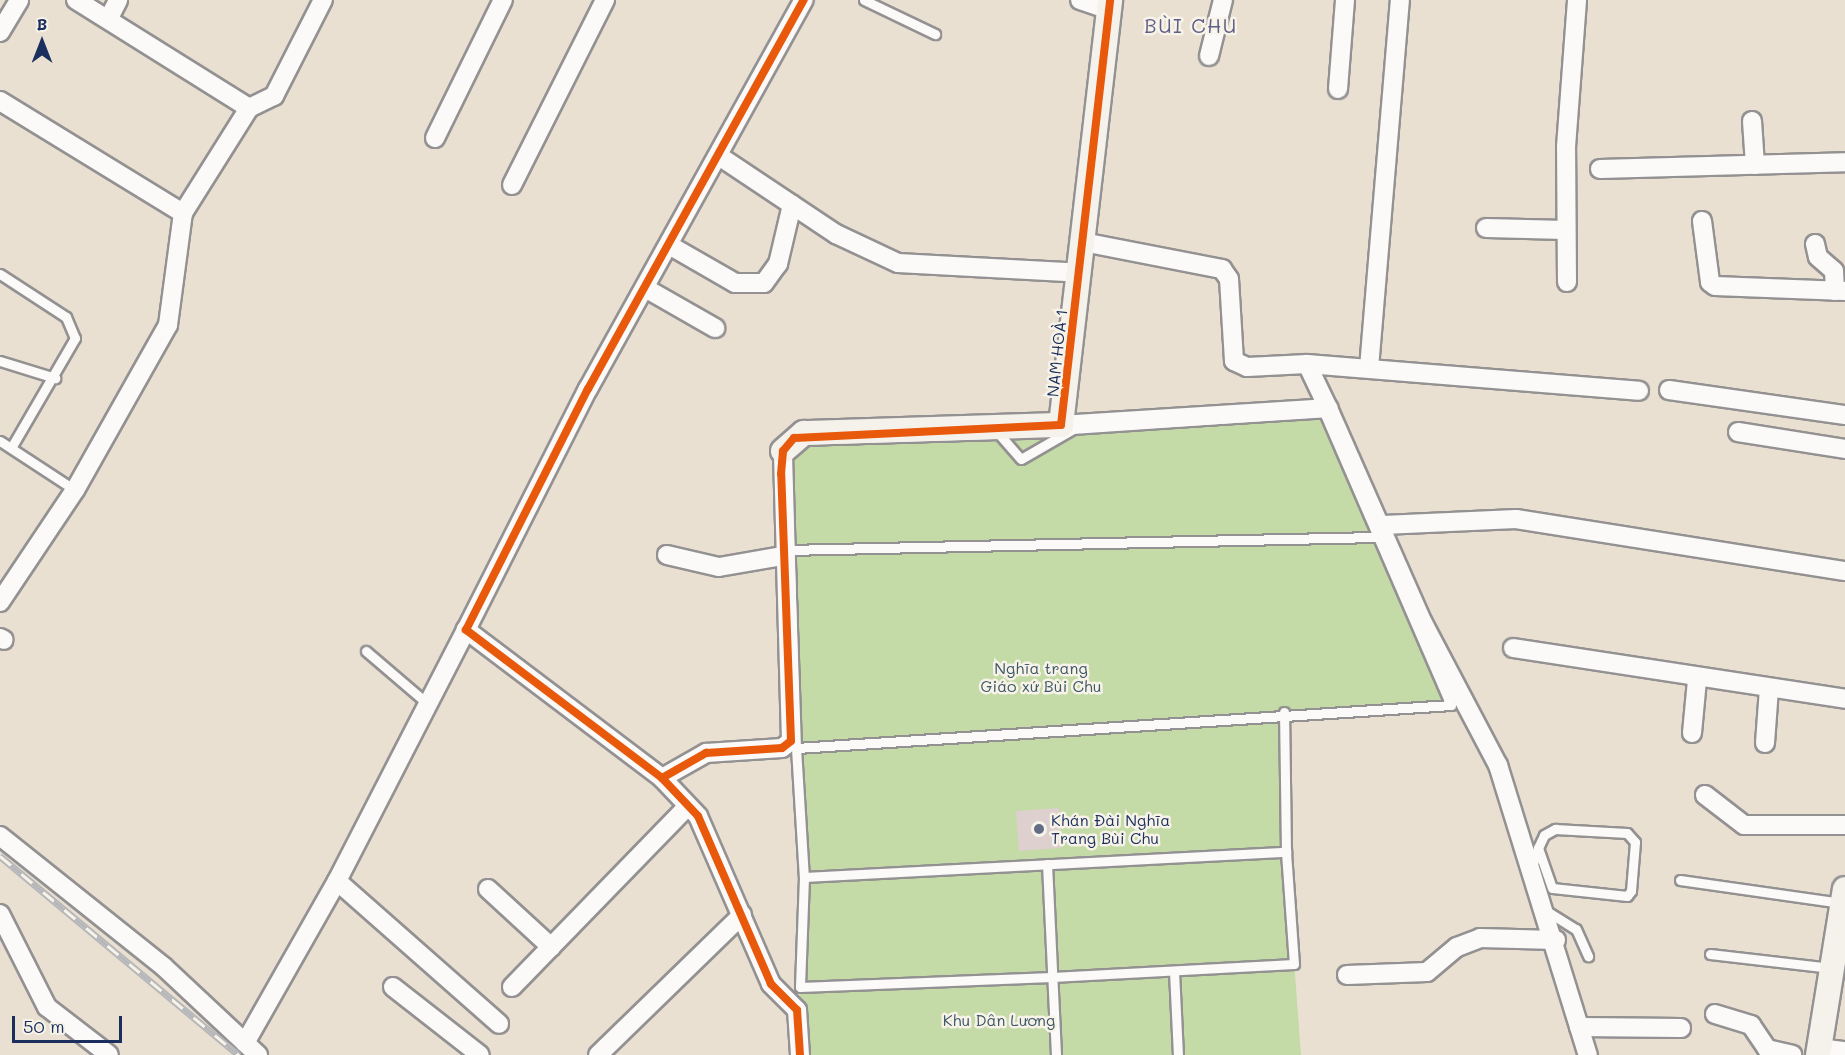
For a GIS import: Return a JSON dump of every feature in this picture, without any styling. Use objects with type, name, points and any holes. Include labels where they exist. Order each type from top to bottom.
[{"type":"street","points":[[0,32],[20,0]]},
{"type":"street","points":[[76,0],[249,108]]},
{"type":"street","points":[[108,18],[118,0]]},
{"type":"street","points":[[0,602],[75,490],[168,325],[183,213],[249,108],[274,96],[322,0]]},
{"type":"street","points":[[435,138],[503,0]]},
{"type":"street","points":[[512,185],[605,0]]},
{"type":"street","points":[[0,837],[164,967],[251,1049],[645,288],[804,0]]},
{"type":"street","points":[[1080,0],[1109,5]]},
{"type":"street","points":[[1209,56],[1223,0]]},
{"type":"street","points":[[1338,89],[1345,0]]},
{"type":"street","points":[[1369,368],[1400,0]]},
{"type":"street","points":[[1567,282],[1566,230],[1577,0]]},
{"type":"street","name":"NAM HOÀ 1","points":[[1061,425],[1109,5]]},
{"type":"street","points":[[0,100],[183,213]]},
{"type":"street","points":[[1752,121],[1755,165]]},
{"type":"street","points":[[719,156],[836,234],[898,263],[1080,273]]},
{"type":"street","points":[[1600,169],[1845,162]]},
{"type":"street","points":[[669,245],[735,283],[764,283],[778,264],[792,205]]},
{"type":"street","points":[[1702,221],[1710,282],[1715,286],[1840,291],[1834,271],[1818,257],[1815,244]]},
{"type":"street","points":[[1486,228],[1566,230]]},
{"type":"street","points":[[1083,242],[1222,269],[1229,279],[1234,361],[1247,366],[1306,364],[1369,368],[1639,391]]},
{"type":"street","points":[[645,288],[716,328]]},
{"type":"street","points":[[1306,364],[1457,694],[1498,765],[1535,856],[1545,910],[1556,940],[1588,1055]]},
{"type":"street","points":[[1669,390],[1845,415]]},
{"type":"street","points":[[662,778],[706,753],[789,744],[783,451],[804,434],[1061,425],[1328,408]]},
{"type":"street","points":[[1738,432],[1845,449]]},
{"type":"street","points":[[1381,531],[1516,519],[1845,571]]},
{"type":"street","points":[[667,555],[719,567],[784,553]]},
{"type":"street","points":[[466,630],[662,778],[708,831],[771,984],[797,1010],[800,1055]]},
{"type":"street","points":[[1513,648],[1697,680],[1845,699]]},
{"type":"street","points":[[1692,732],[1697,680]]},
{"type":"street","points":[[1765,743],[1769,689]]},
{"type":"street","points":[[1705,795],[1744,825],[1845,825]]},
{"type":"street","points":[[512,987],[688,806]]},
{"type":"street","points":[[337,881],[499,1024]]},
{"type":"street","points":[[488,889],[551,947]]},
{"type":"street","points":[[1844,896],[1842,930],[1833,968],[1819,1052],[1845,1051]]},
{"type":"street","points":[[0,914],[47,1007],[109,1055]]},
{"type":"street","points":[[598,1055],[742,915]]},
{"type":"street","points":[[1347,975],[1427,972],[1457,947],[1480,938],[1556,940]]},
{"type":"street","points":[[393,987],[480,1055]]},
{"type":"street","points":[[1715,1014],[1751,1025],[1767,1049],[1792,1055]]},
{"type":"street","points":[[1580,1028],[1681,1028]]},
{"type":"lane","points":[[864,0],[935,34]]},
{"type":"lane","points":[[0,274],[66,317],[74,328],[74,346],[11,448]]},
{"type":"lane","points":[[0,361],[55,378]]},
{"type":"lane","points":[[796,748],[1284,712],[1451,705],[1381,531],[1324,412],[1074,429],[1021,459],[999,434],[805,436],[786,453],[784,553],[796,748],[804,877],[800,987],[1294,964],[1286,852],[1284,712]]},
{"type":"lane","points":[[0,441],[75,490]]},
{"type":"lane","points":[[784,553],[1381,531]]},
{"type":"lane","points":[[366,651],[429,705]]},
{"type":"lane","points":[[1555,829],[1630,834],[1635,842],[1630,894],[1552,888],[1535,856],[1555,829]]},
{"type":"lane","points":[[804,877],[1286,852]]},
{"type":"lane","points":[[1047,864],[1056,1055]]},
{"type":"lane","points":[[1680,880],[1844,896]]},
{"type":"lane","points":[[1545,910],[1576,929],[1588,956]]},
{"type":"lane","points":[[1710,954],[1833,968]]},
{"type":"lane","points":[[1174,970],[1178,1055]]},
{"type":"green space","name":"Nghĩa trang Giáo xứ Bùi Chu","points":[[1328,408],[1462,705],[1288,716],[1286,852],[1301,1055],[803,1055],[799,1018],[804,871],[783,451],[804,433]]},
{"type":"building","name":"Khán Đài Nghĩa Trang Bùi Chu","points":[[1059,808],[1061,848],[1019,851],[1016,811]]},
{"type":"railway","points":[[0,856],[239,1055]]},
{"type":"cycle path","points":[[800,1055],[797,1010],[771,984],[698,816],[662,778],[466,630],[588,389],[804,0]]},
{"type":"cycle path","points":[[662,778],[706,753],[782,748],[791,741],[781,474],[783,451],[794,438],[1061,425],[1110,0]]},
{"type":"place","name":"Khán Đài Nghĩa Trang Bùi Chu","points":[[1039,829]]},
{"type":"district","name":"BÙI CHU","points":[[1191,25]]},
{"type":"park label","name":"Khu Dân Lương","points":[[999,1020]]}]
